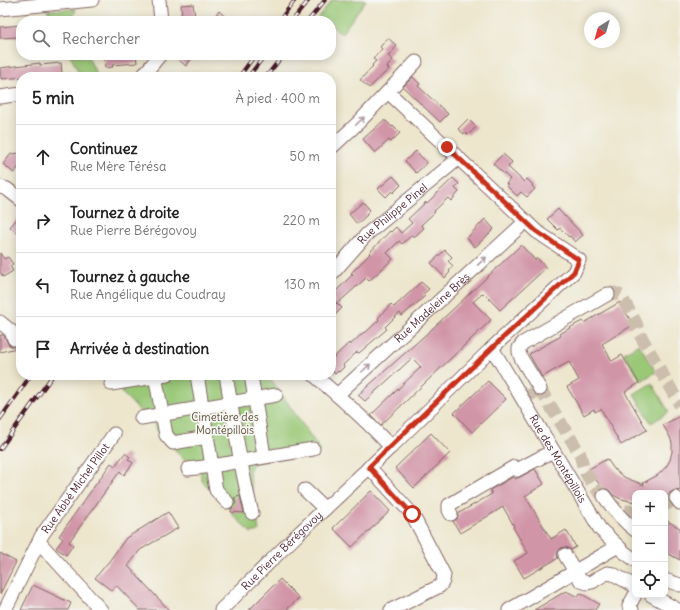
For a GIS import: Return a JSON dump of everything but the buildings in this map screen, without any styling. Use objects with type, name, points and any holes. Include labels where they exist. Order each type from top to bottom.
[{"type":"street","points":[[0,9],[92,0]]},
{"type":"street","points":[[159,0],[160,16]]},
{"type":"street","points":[[146,72],[156,60]]},
{"type":"street","points":[[336,143],[359,122],[416,62]]},
{"type":"street","points":[[388,92],[526,221]]},
{"type":"street","points":[[0,97],[16,95]]},
{"type":"street","name":"Rue Philippe Pinel","points":[[336,269],[367,234],[459,158]]},
{"type":"street","points":[[0,187],[16,196]]},
{"type":"street","name":"Rue Pierre Bérégovoy","points":[[221,610],[492,348],[574,272],[579,260],[536,231],[526,221]]},
{"type":"street","name":"Rue Madeleine Brès","points":[[337,394],[526,221]]},
{"type":"street","points":[[540,389],[521,358],[519,348],[523,343],[608,294]]},
{"type":"street","points":[[0,322],[11,331],[14,339]]},
{"type":"street","name":"Rue des Montépillois","points":[[492,348],[600,529],[632,558]]},
{"type":"street","points":[[111,384],[135,380]]},
{"type":"street","points":[[159,380],[162,414],[166,435],[173,442],[208,437]]},
{"type":"street","points":[[198,380],[216,490],[227,502]]},
{"type":"street","points":[[227,380],[240,461],[252,513]]},
{"type":"street","points":[[252,380],[264,456]]},
{"type":"street","points":[[320,380],[373,427],[391,447]]},
{"type":"street","points":[[141,418],[276,395]]},
{"type":"street","name":"Rue Abbé Michel Pillot","points":[[5,610],[42,535],[114,434]]},
{"type":"street","points":[[188,469],[313,449]]},
{"type":"street","points":[[451,514],[449,505],[514,467],[517,470],[553,451]]},
{"type":"street","points":[[240,461],[254,469]]},
{"type":"street","points":[[369,467],[412,514],[444,575],[440,586],[391,610]]},
{"type":"street","name":"Rue Pierre Bérégovoy","points":[[305,490],[325,509]]},
{"type":"street","points":[[604,496],[619,516],[632,527]]},
{"type":"street","name":"Rue Abbé Michel Pillot","points":[[39,542],[101,610]]},
{"type":"street","points":[[509,610],[618,546]]},
{"type":"street","points":[[565,555],[582,581],[587,583],[592,582],[607,573],[613,574],[632,584]]},
{"type":"street","points":[[668,581],[680,585]]},
{"type":"street","points":[[632,610],[629,606],[633,598]]},
{"type":"street","points":[[656,598],[678,610]]},
{"type":"green space","points":[[332,0],[366,0],[342,33],[336,29],[336,16],[320,16]]},
{"type":"green space","points":[[76,9],[73,16],[50,16],[47,10]]},
{"type":"green space","points":[[72,60],[90,60],[96,72],[78,72]]},
{"type":"green space","points":[[639,344],[656,372],[641,381],[624,353]]},
{"type":"green space","name":"Cimetière des Montépillois","points":[[120,380],[271,380],[321,451],[254,462],[249,471],[259,531],[251,533],[232,514],[231,507],[227,507],[202,481],[199,464],[190,466],[155,428],[151,412],[142,413],[123,394]]},
{"type":"green space","points":[[652,383],[669,412],[651,423],[634,394]]},
{"type":"tunnel","points":[[608,294],[615,293],[621,296],[636,323],[639,333],[680,405]]},
{"type":"tunnel","points":[[523,399],[540,389],[580,454],[584,470],[594,486],[617,508],[632,512]]},
{"type":"tunnel","points":[[668,503],[680,495]]},
{"type":"railway","points":[[283,16],[295,0]]},
{"type":"railway","points":[[296,16],[309,0]]},
{"type":"railway","points":[[312,16],[325,0]]},
{"type":"railway","points":[[243,72],[251,60]]},
{"type":"railway","points":[[252,72],[261,60]]},
{"type":"railway","points":[[270,72],[279,60]]},
{"type":"railway","points":[[0,419],[27,380]]},
{"type":"railway","points":[[0,449],[49,380]]},
{"type":"route","points":[[412,514],[369,467],[492,348],[574,272],[579,260],[536,231],[447,147]]}]
